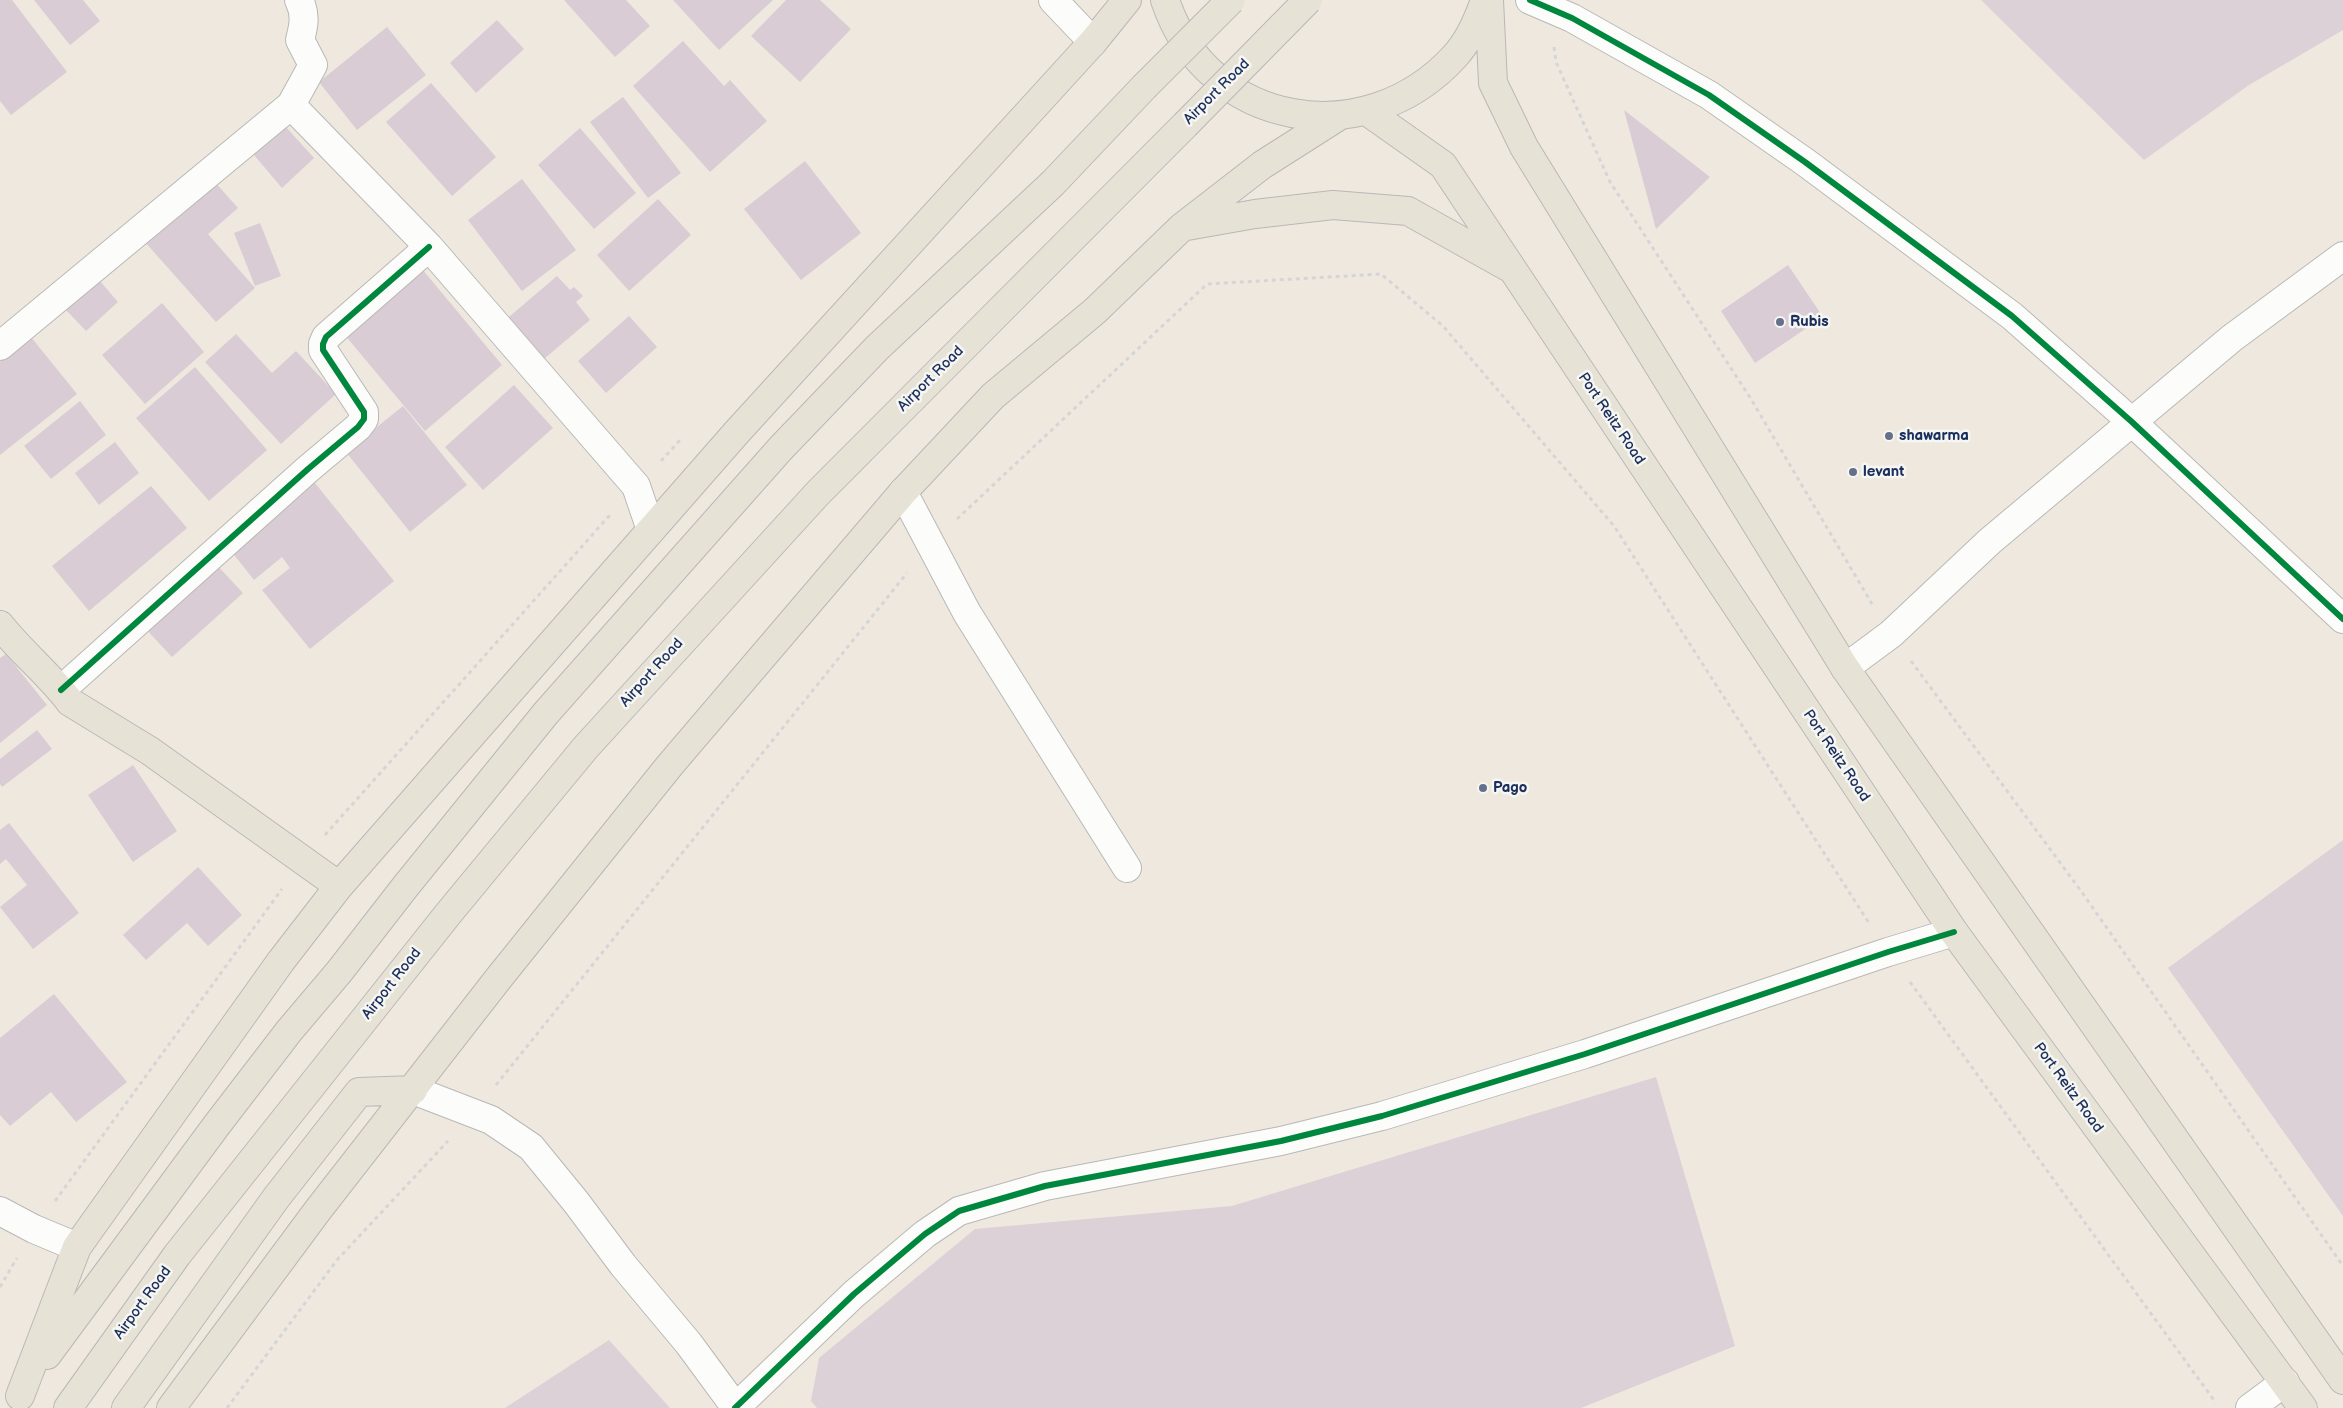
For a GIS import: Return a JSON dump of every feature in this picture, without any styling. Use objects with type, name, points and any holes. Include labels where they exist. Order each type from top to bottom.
[{"type":"main road","points":[[16,1402],[78,1247],[281,961],[339,886],[744,425],[1093,42],[1127,0]]},
{"type":"main road","points":[[1165,0],[1171,18],[1186,44],[1204,66],[1227,86],[1253,101],[1280,111],[1309,116],[1339,116],[1368,112],[1401,99],[1431,80],[1456,55],[1475,26],[1487,0]]},
{"type":"main road","points":[[16,1402],[55,1342],[289,1031],[340,972],[405,887],[546,713],[781,448],[876,348],[1053,184],[1144,87],[1231,0]]},
{"type":"main road","name":"Airport Road","points":[[68,1408],[177,1255],[448,914],[586,747],[818,493],[1308,0]]},
{"type":"main road","points":[[1487,0],[1492,83],[1524,147],[1845,668],[2343,1380]]},
{"type":"main road","name":"Port Reitz Road","points":[[1368,112],[1443,165],[1954,932],[2303,1408]]},
{"type":"main road","points":[[171,1408],[318,1210],[498,979],[670,765],[902,492],[993,396],[1095,311],[1182,227],[1262,165],[1339,116]]},
{"type":"main road","points":[[1182,227],[1255,214],[1333,206],[1408,211],[1511,269]]},
{"type":"main road","points":[[0,625],[19,650],[61,690],[70,702],[150,750],[339,886]]},
{"type":"main road","points":[[126,1408],[276,1198],[359,1092],[413,1090]]},
{"type":"street","points":[[0,346],[291,105],[313,65],[300,40],[305,24],[303,9],[299,0]]},
{"type":"street","points":[[1053,0],[1093,42]]},
{"type":"street","points":[[1530,0],[1572,18],[1709,94],[1773,139],[2012,316],[2132,422],[2343,620]]},
{"type":"street","points":[[291,105],[429,247],[636,486],[651,530]]},
{"type":"street","points":[[61,690],[358,427],[364,419],[364,412],[323,350],[323,344],[326,337],[429,247]]},
{"type":"street","points":[[1845,668],[1891,634],[1990,541],[2232,338],[2343,256]]},
{"type":"street","points":[[902,492],[967,613],[1127,868]]},
{"type":"street","points":[[413,1090],[491,1120],[530,1147],[576,1202],[623,1266],[690,1344],[736,1408],[854,1294],[925,1234],[959,1210],[1045,1186],[1281,1142],[1382,1116],[1585,1054],[1888,952],[1954,932]]},
{"type":"street","points":[[0,1212],[34,1229],[78,1247]]},
{"type":"street","points":[[2250,1408],[2285,1382]]},
{"type":"path","points":[[227,1408],[338,1260],[474,1113],[930,544],[1207,284],[1381,274],[1443,326],[1614,526],[1888,952],[2220,1408]]},
{"type":"shaded area","points":[[1981,0],[2343,0],[2343,30],[2249,85],[2144,160]]},
{"type":"shaded area","points":[[2343,840],[2343,1216],[2168,968]]},
{"type":"shaded area","points":[[1656,1077],[1735,1346],[1581,1408],[817,1408],[811,1401],[819,1358],[975,1229],[1232,1206]]},
{"type":"shaded area","points":[[609,1340],[670,1408],[505,1408]]},
{"type":"building","points":[[0,0],[12,0],[67,72],[11,115],[0,101]]},
{"type":"building","points":[[34,0],[83,0],[100,21],[70,45]]},
{"type":"building","points":[[564,0],[626,0],[650,26],[615,57]]},
{"type":"building","points":[[673,0],[773,0],[719,50]]},
{"type":"building","points":[[786,0],[820,0],[851,29],[800,82],[751,36]]},
{"type":"building","points":[[497,20],[524,49],[476,93],[450,63]]},
{"type":"building","points":[[387,27],[426,75],[357,130],[319,82]]},
{"type":"building","points":[[683,41],[724,86],[730,80],[767,121],[710,172],[633,86]]},
{"type":"building","points":[[431,83],[496,157],[452,196],[386,122]]},
{"type":"building","points":[[623,97],[681,173],[648,198],[590,122]]},
{"type":"building","points":[[1624,110],[1710,177],[1656,229]]},
{"type":"building","points":[[285,126],[314,158],[282,188],[254,155]]},
{"type":"building","points":[[580,128],[636,193],[594,229],[538,165]]},
{"type":"building","points":[[805,161],[861,233],[801,280],[744,209]]},
{"type":"building","points":[[522,179],[576,250],[522,291],[468,220]]},
{"type":"building","points":[[214,181],[238,208],[208,234],[255,288],[216,322],[145,242]]},
{"type":"building","points":[[658,199],[691,235],[629,291],[597,255]]},
{"type":"building","points":[[260,223],[281,276],[255,286],[234,233]]},
{"type":"building","points":[[1788,265],[1823,317],[1755,363],[1721,311]]},
{"type":"building","points":[[422,269],[502,365],[425,431],[344,334]]},
{"type":"building","points":[[557,276],[570,290],[574,287],[583,296],[576,302],[590,320],[538,364],[503,322]]},
{"type":"building","points":[[99,280],[118,302],[86,331],[66,310]]},
{"type":"building","points":[[162,303],[204,352],[145,404],[102,355]]},
{"type":"building","points":[[629,316],[657,347],[606,393],[578,361]]},
{"type":"building","points":[[236,334],[272,373],[296,351],[336,394],[281,444],[205,362]]},
{"type":"building","points":[[31,337],[77,394],[0,455],[0,362]]},
{"type":"building","points":[[195,367],[267,450],[209,501],[136,418]]},
{"type":"building","points":[[514,385],[553,428],[483,490],[445,447]]},
{"type":"building","points":[[80,401],[106,435],[51,479],[24,446]]},
{"type":"building","points":[[403,406],[467,485],[410,532],[346,452]]},
{"type":"building","points":[[115,442],[139,473],[99,505],[75,473]]},
{"type":"building","points":[[311,478],[394,581],[310,649],[262,590],[290,568],[282,557],[254,580],[227,546]]},
{"type":"building","points":[[151,486],[187,528],[89,611],[52,566]]},
{"type":"building","points":[[214,562],[243,593],[172,657],[143,626]]},
{"type":"building","points":[[6,654],[47,705],[0,743],[0,658]]},
{"type":"building","points":[[37,730],[52,749],[2,787],[0,784],[0,759]]},
{"type":"building","points":[[133,765],[177,831],[133,862],[88,795]]},
{"type":"building","points":[[9,823],[79,913],[33,949],[0,907],[27,885],[6,859],[0,864],[0,830]]},
{"type":"building","points":[[198,867],[242,915],[208,946],[187,923],[146,960],[123,935]]},
{"type":"building","points":[[54,994],[127,1082],[76,1122],[51,1092],[10,1126],[0,1115],[0,1038]]},
{"type":"cycle path","points":[[1530,0],[1572,18],[1709,95],[1805,162],[2012,316],[2132,422],[2343,619]]},
{"type":"cycle path","points":[[61,690],[308,469],[358,427],[364,419],[364,412],[323,350],[323,344],[326,337],[429,247]]},
{"type":"cycle path","points":[[735,1408],[854,1294],[925,1234],[959,1211],[1045,1186],[1281,1141],[1382,1116],[1585,1054],[1888,952],[1954,932]]},
{"type":"place","name":"Rubis","points":[[1780,322]]},
{"type":"place","name":"shawarma","points":[[1889,436]]},
{"type":"place","name":"levant","points":[[1853,472]]},
{"type":"place","name":"Pago","points":[[1483,788]]}]
